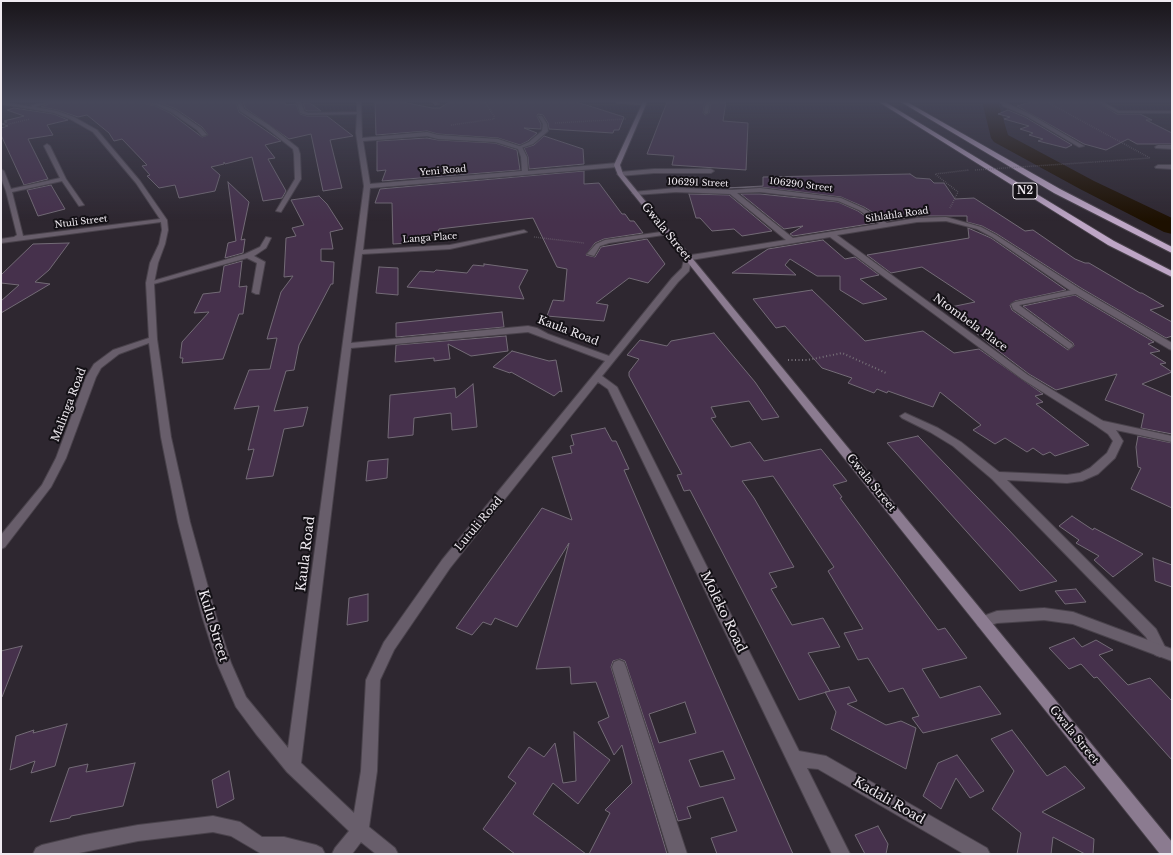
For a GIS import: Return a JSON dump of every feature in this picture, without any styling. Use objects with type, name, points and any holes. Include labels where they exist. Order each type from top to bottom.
[{"type":"highway","name":"N2","points":[[945,142],[1041,202],[1111,243],[1172,274]]},
{"type":"highway","name":"N2","points":[[973,142],[1057,191],[1172,250]]},
{"type":"street","points":[[105,142],[138,182],[164,220],[165,230],[162,244],[154,263],[150,283],[153,340]]},
{"type":"street","points":[[278,211],[298,179],[297,154],[295,148],[287,142]]},
{"type":"street","name":"Kaula Road","points":[[293,766],[367,186],[360,142]]},
{"type":"street","points":[[501,142],[520,148],[532,142]]},
{"type":"street","points":[[617,165],[628,142]]},
{"type":"street","points":[[1074,142],[1081,146]]},
{"type":"street","points":[[47,146],[63,179],[81,205]]},
{"type":"street","points":[[1158,147],[1172,147]]},
{"type":"street","points":[[520,148],[524,157],[525,172]]},
{"type":"street","name":"Yeni Road","points":[[367,186],[617,165]]},
{"type":"street","name":"Gwala Street","points":[[617,165],[620,174],[635,193],[1171,854]]},
{"type":"street","points":[[1158,167],[1172,167]]},
{"type":"street","points":[[1,170],[9,191],[20,235],[16,239]]},
{"type":"street","points":[[620,174],[654,171],[711,171]]},
{"type":"street","points":[[9,191],[63,179]]},
{"type":"street","name":"106291 Street","points":[[635,193],[676,190],[732,192],[791,240]]},
{"type":"street","name":"106290 Street","points":[[732,192],[760,190],[839,199],[861,209],[885,225]]},
{"type":"street","name":"Sihlahla Road","points":[[688,258],[885,225],[929,219],[946,219],[979,228],[1022,253],[1077,291],[1172,347]]},
{"type":"street","name":"Ntuli Street","points":[[1,241],[164,220]]},
{"type":"street","name":"Langa Place","points":[[359,252],[450,247],[524,232]]},
{"type":"street","points":[[591,254],[598,245],[607,241],[668,233]]},
{"type":"street","name":"Ntombela Place","points":[[832,235],[1024,377],[1099,423]]},
{"type":"street","points":[[150,283],[248,256],[263,248],[268,238]]},
{"type":"street","points":[[248,256],[260,262],[256,292]]},
{"type":"street","name":"Lutuli Road","points":[[360,830],[369,771],[373,680],[389,646],[446,564],[675,280],[686,269],[688,258]]},
{"type":"street","points":[[1070,346],[1016,307],[1015,304],[1077,291]]},
{"type":"street","name":"Kaula Road","points":[[347,346],[528,329],[612,360]]},
{"type":"street","name":"Malinga Road","points":[[1,544],[46,487],[61,458],[91,377],[97,366],[116,352],[153,340]]},
{"type":"street","name":"Kulu Street","points":[[153,340],[166,437],[182,514],[209,616],[224,663],[241,702],[261,729],[293,766],[360,830],[389,854]]},
{"type":"street","name":"Moleko Road","points":[[597,377],[612,387],[841,854]]},
{"type":"street","points":[[905,416],[934,430],[957,444],[996,476],[1151,633],[1166,653]]},
{"type":"street","points":[[1099,423],[1172,439]]},
{"type":"street","points":[[996,476],[1068,479],[1082,477],[1094,471],[1111,455],[1118,440],[1112,432],[1099,423]]},
{"type":"street","points":[[983,622],[997,617],[1044,614],[1073,618],[1166,653]]},
{"type":"street","points":[[619,667],[678,854]]},
{"type":"street","name":"Kadali Road","points":[[794,758],[820,762],[981,854]]},
{"type":"street","points":[[42,854],[84,843],[138,833],[213,824],[234,828],[260,844],[284,846],[316,854]]},
{"type":"street","points":[[341,854],[360,830]]},
{"type":"path","points":[[929,219],[950,209],[958,192],[936,173],[1150,158],[1120,142]]},
{"type":"path","points":[[540,238],[598,245]]},
{"type":"path","points":[[770,360],[808,360],[842,353],[886,373]]},
{"type":"building","points":[[4,142],[29,142],[48,179],[24,185]]},
{"type":"building","points":[[125,142],[277,142],[265,145],[275,158],[268,159],[286,191],[282,198],[263,201],[252,157],[225,164],[224,162],[224,164],[211,167],[220,175],[215,191],[179,198],[175,185],[159,188],[147,176],[150,175],[142,166],[147,165]]},
{"type":"building","points":[[313,142],[330,142],[342,188],[323,191]]},
{"type":"building","points":[[377,142],[495,143],[517,150],[520,170],[382,181],[386,170],[377,171]]},
{"type":"building","points":[[510,142],[526,142],[520,145]]},
{"type":"building","points":[[537,142],[562,142],[583,149],[584,164],[529,169],[528,157],[524,148],[534,145]]},
{"type":"building","points":[[652,142],[747,142],[746,170],[672,165],[674,156],[647,154]]},
{"type":"building","points":[[1042,142],[1067,142],[1072,145],[1066,148]]},
{"type":"building","points":[[1080,142],[1122,142],[1106,150]]},
{"type":"building","points":[[1133,142],[1172,142],[1172,144],[1137,144]]},
{"type":"building","points":[[584,171],[584,184],[599,183],[622,214],[625,214],[630,221],[634,221],[643,233],[604,239],[595,243],[586,255],[595,257],[601,247],[647,239],[665,264],[648,283],[629,278],[596,303],[608,305],[604,321],[547,316],[553,300],[564,301],[567,269],[557,267],[533,218],[439,229],[437,235],[424,236],[424,242],[393,244],[392,203],[375,203],[380,189]]},
{"type":"building","points":[[910,174],[916,178],[930,179],[934,183],[944,183],[955,199],[974,198],[1025,231],[1033,230],[1075,259],[1089,263],[1164,306],[1150,310],[1172,322],[1172,336],[1166,338],[1081,288],[997,234],[982,226],[967,222],[967,216],[917,216],[887,221],[864,207],[841,197],[760,187],[726,188],[763,186],[763,177]]},
{"type":"building","points":[[228,182],[249,202],[241,240],[245,239],[243,253],[225,258],[228,243],[236,241]]},
{"type":"building","points":[[51,185],[65,209],[38,216],[27,190]]},
{"type":"building","points":[[689,194],[729,195],[772,231],[742,236],[734,229],[712,231],[700,218],[696,218]]},
{"type":"building","points":[[741,194],[760,194],[838,202],[858,211],[875,223],[793,236],[790,234],[803,226],[784,229]]},
{"type":"building","points":[[319,196],[327,204],[343,229],[330,232],[333,249],[321,249],[321,261],[334,262],[333,284],[331,284],[299,345],[294,370],[286,371],[274,411],[308,407],[303,426],[284,429],[273,476],[246,479],[254,449],[248,450],[259,406],[234,409],[249,370],[270,369],[277,338],[267,339],[281,292],[293,276],[284,277],[286,238],[296,236],[292,228],[304,225],[291,200]]},
{"type":"building","points":[[968,228],[991,238],[1066,290],[1015,301],[1010,305],[1012,310],[1068,350],[1074,346],[1073,343],[1023,306],[1075,295],[1154,342],[1148,344],[1160,351],[1150,353],[1166,363],[1160,364],[1172,372],[1142,384],[1172,397],[1172,434],[1141,428],[1144,414],[1105,400],[1117,374],[1056,390],[1029,374],[946,308],[975,302],[922,267],[891,273],[867,255],[969,238]]},
{"type":"building","points":[[823,240],[845,259],[855,257],[879,275],[860,279],[887,299],[863,304],[840,290],[840,276],[817,276],[790,259],[785,265],[796,275],[732,273],[768,249]]},
{"type":"building","points":[[69,243],[49,270],[35,282],[50,284],[1,313],[1,301],[19,285],[1,283],[1,275],[33,244]]},
{"type":"building","points":[[242,261],[239,287],[247,286],[243,314],[239,314],[223,359],[182,363],[183,358],[180,358],[182,342],[209,312],[194,313],[203,294],[220,292],[224,266]]},
{"type":"building","points":[[484,264],[528,270],[519,287],[524,299],[407,287],[420,271],[434,272],[436,270],[467,273],[473,265],[484,266]]},
{"type":"building","points":[[379,267],[398,268],[398,295],[376,293]]},
{"type":"building","points":[[812,290],[865,341],[923,331],[954,353],[979,349],[1043,394],[1035,396],[1043,402],[1036,404],[1089,445],[1055,456],[1050,452],[1043,455],[1033,448],[1027,452],[1005,438],[995,444],[973,430],[981,425],[940,392],[933,407],[888,391],[887,393],[877,389],[874,393],[848,383],[852,378],[822,368],[785,326],[776,328],[753,299]]},
{"type":"building","points":[[502,312],[504,327],[396,337],[396,323]]},
{"type":"building","points":[[714,333],[755,382],[779,417],[762,420],[749,401],[711,407],[716,417],[711,418],[731,447],[750,442],[764,461],[821,449],[847,481],[833,485],[842,497],[840,498],[938,630],[945,628],[967,658],[922,669],[940,698],[980,686],[1001,714],[923,733],[912,718],[919,716],[903,688],[889,692],[868,658],[858,660],[844,633],[863,629],[828,571],[834,567],[773,476],[742,481],[754,498],[794,567],[769,573],[777,587],[771,589],[792,625],[823,618],[840,647],[808,653],[830,691],[799,700],[690,490],[684,491],[677,475],[682,474],[629,376],[629,372],[639,359],[627,355],[640,340],[667,346],[671,341]]},
{"type":"building","points":[[506,336],[508,351],[471,356],[448,344],[450,359],[434,361],[434,358],[395,362],[396,345]]},
{"type":"building","points":[[512,351],[549,361],[556,360],[562,392],[560,391],[554,396],[511,372],[510,373],[493,367]]},
{"type":"building","points":[[473,384],[477,427],[452,430],[451,413],[414,418],[413,435],[388,438],[390,395],[455,388],[456,398]]},
{"type":"building","points":[[605,428],[612,441],[616,441],[629,469],[624,470],[793,854],[717,854],[711,838],[737,831],[723,797],[687,807],[691,818],[678,821],[625,661],[620,659],[613,661],[611,667],[667,854],[589,854],[610,813],[605,810],[632,783],[622,745],[614,755],[598,722],[609,717],[596,682],[571,684],[570,667],[536,669],[569,543],[517,627],[495,618],[491,625],[483,622],[472,635],[456,628],[542,508],[572,520],[552,457],[572,453],[570,446],[574,445],[571,435]],"holes":[[[685,702],[696,733],[659,743],[649,714]],[[723,751],[735,779],[700,787],[689,760]]]},
{"type":"building","points":[[918,436],[1057,581],[1020,591],[887,443]]},
{"type":"building","points":[[1138,436],[1172,443],[1172,508],[1131,489],[1141,468],[1138,467],[1136,447]]},
{"type":"building","points":[[388,459],[387,478],[366,481],[368,461]]},
{"type":"building","points":[[1072,516],[1093,530],[1094,528],[1143,554],[1113,577],[1094,560],[1099,556],[1076,543],[1079,540],[1059,526]]},
{"type":"building","points":[[1153,558],[1172,565],[1172,587],[1155,581]]},
{"type":"building","points":[[1076,589],[1086,602],[1065,604],[1055,591]]},
{"type":"building","points":[[368,594],[368,621],[347,625],[349,598]]},
{"type":"building","points":[[1074,638],[1082,647],[1096,640],[1113,650],[1099,655],[1128,685],[1150,678],[1172,701],[1172,760],[1097,677],[1094,678],[1081,664],[1069,669],[1049,648]]},
{"type":"building","points":[[22,646],[2,697],[1,697],[1,651]]},
{"type":"building","points":[[849,687],[857,701],[847,704],[886,725],[901,721],[916,728],[906,769],[831,729],[836,712],[825,692]]},
{"type":"building","points":[[67,724],[55,766],[31,773],[35,761],[10,770],[16,736],[34,730],[33,733]]},
{"type":"building","points":[[1012,730],[1047,776],[1065,766],[1085,788],[1042,812],[1094,839],[1093,854],[1085,854],[1053,837],[1051,854],[1017,854],[1021,833],[992,809],[1014,771],[991,739]]},
{"type":"building","points":[[574,732],[610,760],[578,804],[553,783],[533,814],[586,854],[515,854],[483,829],[516,783],[508,777],[529,747],[544,757],[555,743],[563,783],[576,781]]},
{"type":"building","points":[[957,755],[984,791],[970,798],[956,778],[941,809],[923,796],[938,763]]},
{"type":"building","points":[[135,763],[123,806],[71,816],[70,818],[50,822],[69,768],[88,764],[86,772]]},
{"type":"building","points":[[229,771],[234,799],[217,808],[212,780]]},
{"type":"building","points":[[878,826],[888,844],[886,854],[865,854],[855,835]]},
{"type":"waterway","points":[[1007,142],[1087,185],[1172,227]]}]
